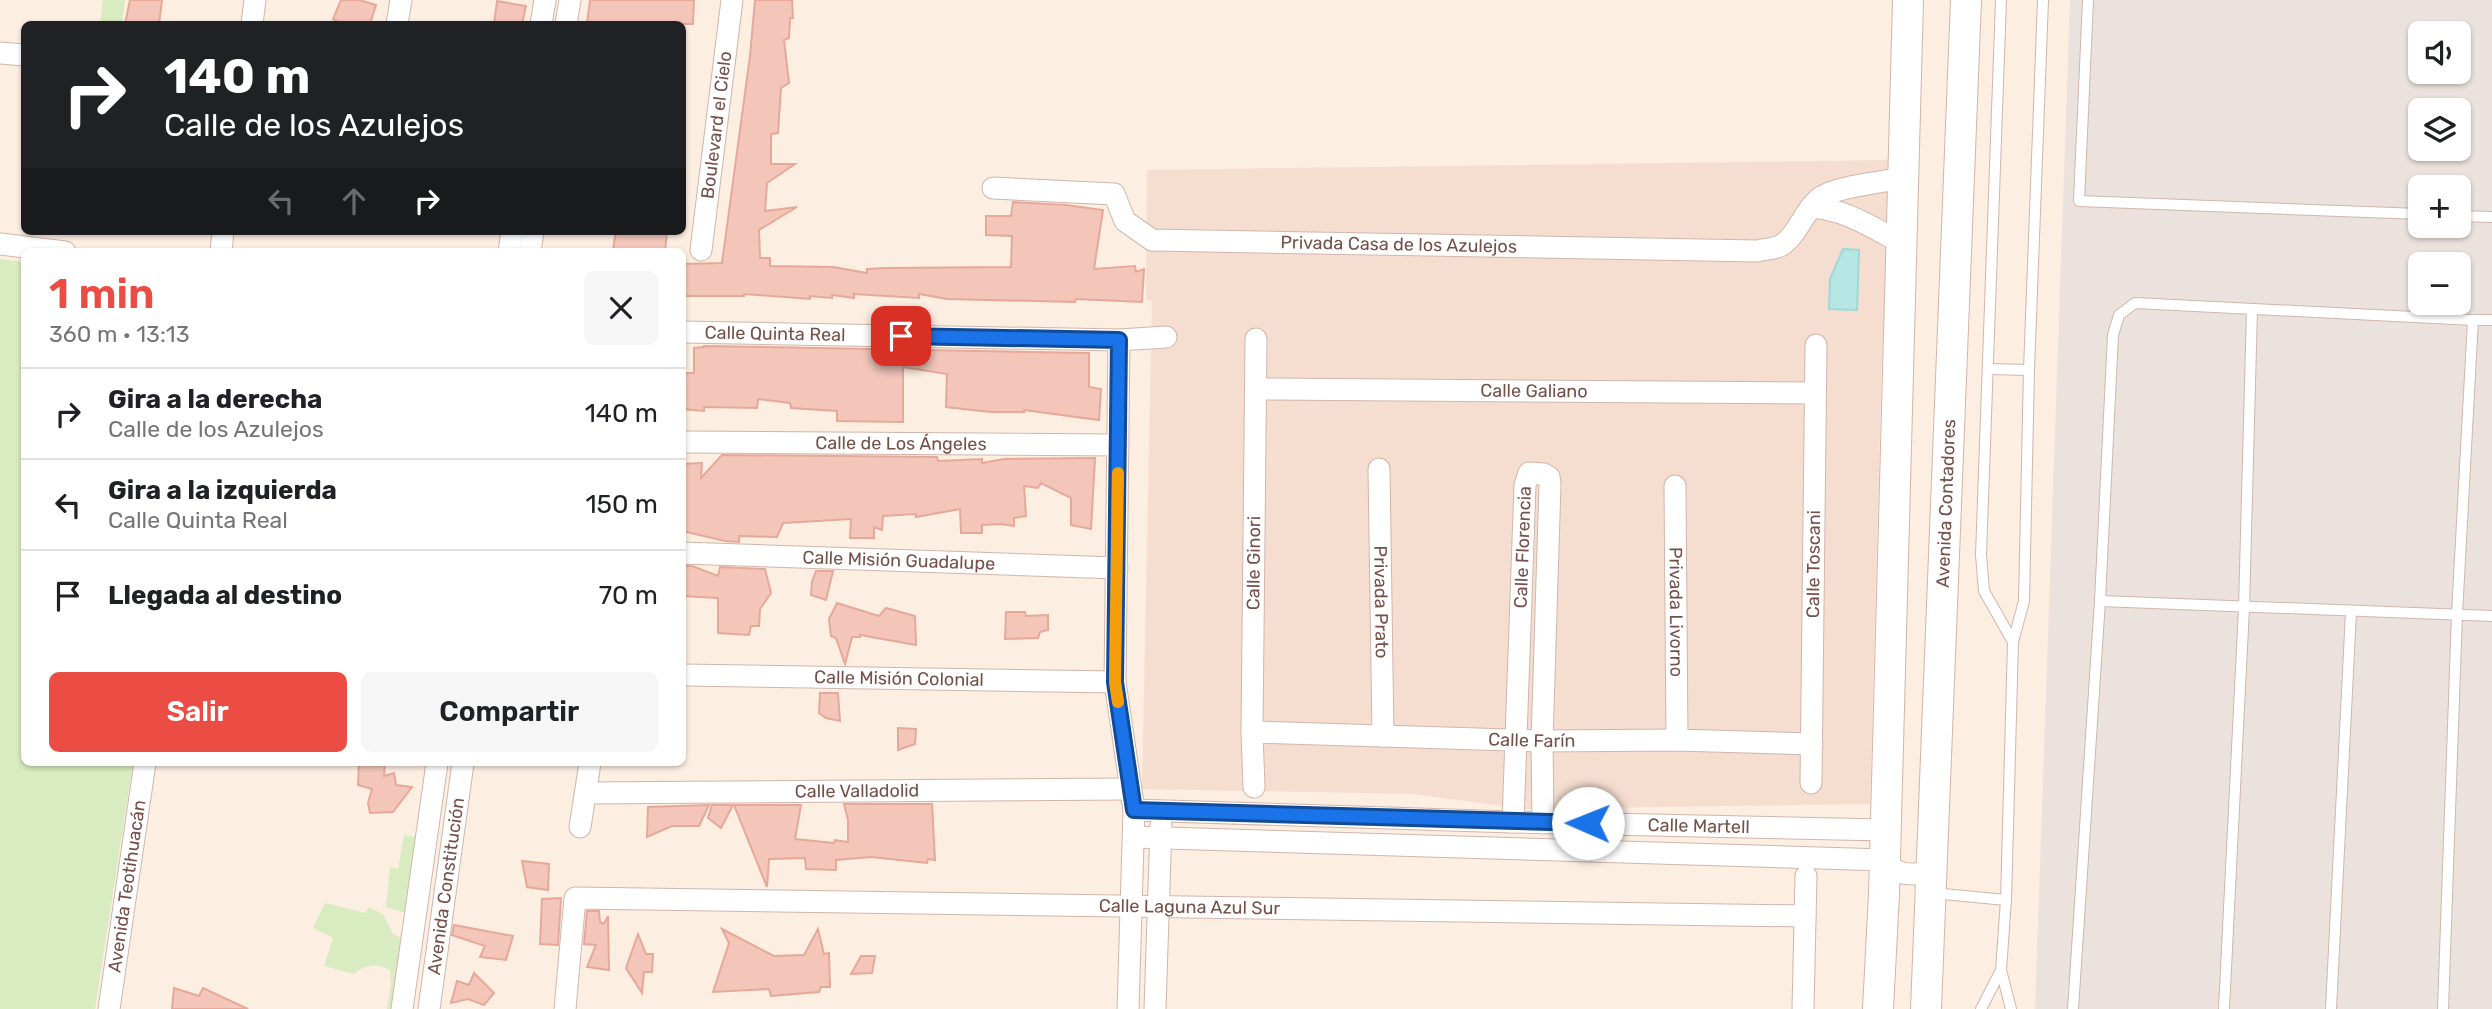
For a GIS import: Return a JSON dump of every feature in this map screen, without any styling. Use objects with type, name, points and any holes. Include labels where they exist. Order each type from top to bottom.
[{"type":"main road","points":[[1878,1009],[1885,860],[1908,0]]},
{"type":"main road","name":"Avenida Contadores","points":[[1926,1009],[1966,0]]},
{"type":"street","points":[[252,21],[256,0]]},
{"type":"street","points":[[398,21],[401,0]]},
{"type":"street","points":[[542,21],[545,0]]},
{"type":"street","points":[[566,21],[570,0]]},
{"type":"street","name":"Boulevard el Cielo","points":[[701,250],[732,0]]},
{"type":"street","points":[[0,53],[21,55]]},
{"type":"street","points":[[1811,207],[1832,192],[1903,178]]},
{"type":"street","name":"Privada Casa de los Azulejos","points":[[993,188],[1114,194],[1125,221],[1152,240],[1758,251],[1779,246],[1793,233],[1811,207]]},
{"type":"street","points":[[1811,207],[1828,208],[1843,213],[1902,243]]},
{"type":"street","points":[[0,244],[32,248]]},
{"type":"street","name":"Calle Quinta Real","points":[[686,332],[1119,340],[1166,337]]},
{"type":"street","name":"Calle Ginori","points":[[1254,786],[1252,732],[1256,339]]},
{"type":"street","points":[[1119,340],[1115,682],[1132,799],[1134,837],[1128,1009]]},
{"type":"street","name":"Calle Toscani","points":[[1811,783],[1816,345]]},
{"type":"street","name":"Calle Galiano","points":[[1256,389],[1814,393]]},
{"type":"street","name":"Calle de Los Ángeles","points":[[686,442],[1118,445]]},
{"type":"street","name":"Privada Prato","points":[[1379,469],[1383,736]]},
{"type":"street","name":"Calle Florencia","points":[[1513,822],[1525,485],[1529,473],[1549,477],[1542,741],[1543,822]]},
{"type":"street","name":"Privada Livorno","points":[[1675,486],[1677,740]]},
{"type":"street","name":"Calle Misión Guadalupe","points":[[686,553],[1117,568]]},
{"type":"street","points":[[1520,605],[1546,603]]},
{"type":"street","name":"Calle Misión Colonial","points":[[686,674],[1115,682]]},
{"type":"street","name":"Calle Farín","points":[[1252,732],[1542,741],[1677,740],[1812,744]]},
{"type":"street","name":"Avenida Teotihuacán","points":[[109,1009],[145,766]]},
{"type":"street","name":"Avenida Constitución","points":[[402,1009],[437,766]]},
{"type":"street","name":"Avenida Constitución","points":[[429,1009],[463,766]]},
{"type":"street","points":[[580,827],[590,766]]},
{"type":"street","name":"Calle Valladolid","points":[[586,793],[1132,799]]},
{"type":"street","name":"Calle Martell","points":[[1132,799],[1162,811],[1885,830]]},
{"type":"street","points":[[1155,1009],[1162,811]]},
{"type":"street","points":[[1445,820],[1445,846]]},
{"type":"street","points":[[1588,823],[1589,851]]},
{"type":"street","name":"Calle Martell","points":[[1134,837],[1885,860]]},
{"type":"street","points":[[1885,860],[1892,870],[1931,883]]},
{"type":"street","points":[[1802,1009],[1807,876]]},
{"type":"street","name":"Calle Laguna Azul Sur","points":[[565,1009],[575,898],[1805,916]]},
{"type":"lane","points":[[2001,0],[1981,555],[1984,591],[2012,642]]},
{"type":"lane","points":[[2011,1009],[2001,970],[2006,900],[2012,642],[2024,601],[2029,370],[2043,0]]},
{"type":"lane","points":[[2088,0],[2079,201],[2408,214]]},
{"type":"lane","points":[[2471,216],[2492,217]]},
{"type":"lane","points":[[2073,1009],[2100,601],[2113,335],[2119,315],[2135,303],[2492,320]]},
{"type":"lane","points":[[2224,1009],[2244,608],[2252,309]]},
{"type":"lane","points":[[2443,1009],[2457,614],[2473,320]]},
{"type":"lane","points":[[1988,369],[2029,370]]},
{"type":"lane","points":[[2100,601],[2492,616]]},
{"type":"lane","points":[[2330,1009],[2351,611]]},
{"type":"lane","points":[[1931,883],[2006,900]]},
{"type":"lane","points":[[1981,1009],[2001,970]]},
{"type":"shaded area","points":[[2070,0],[2492,0],[2492,1009],[2035,1009]]},
{"type":"shaded area","points":[[1893,160],[1882,354],[1870,804],[1526,809],[1412,794],[1142,789],[1152,301],[1146,300],[1147,170]]},
{"type":"green space","points":[[103,0],[125,0],[122,21],[100,21]]},
{"type":"green space","points":[[0,259],[21,262],[21,766],[133,766],[95,1009],[0,1009]]},
{"type":"green space","points":[[404,835],[416,837],[406,913],[386,907],[390,867],[398,869]]},
{"type":"green space","points":[[325,903],[365,913],[369,907],[383,914],[393,934],[404,939],[393,1009],[387,1009],[391,986],[390,970],[371,966],[354,974],[324,966],[333,938],[313,928]]},
{"type":"water","points":[[1843,249],[1859,250],[1857,310],[1829,309],[1830,279]]},
{"type":"building","points":[[130,0],[162,0],[159,21],[126,21]]},
{"type":"building","points":[[341,0],[359,0],[376,5],[371,21],[333,19]]},
{"type":"building","points":[[590,0],[694,0],[693,24],[686,24],[686,21],[587,21]]},
{"type":"building","points":[[755,0],[792,0],[793,18],[790,18],[789,38],[784,40],[789,83],[781,88],[778,133],[771,134],[771,164],[795,164],[767,183],[765,211],[797,207],[759,230],[760,258],[770,258],[770,266],[833,267],[867,273],[867,269],[886,268],[1011,267],[1012,236],[986,235],[986,216],[1011,216],[1013,202],[1066,205],[1103,210],[1094,269],[1135,266],[1136,272],[1144,269],[1142,302],[947,299],[919,294],[919,298],[854,294],[854,298],[832,295],[832,298],[810,296],[810,299],[744,294],[686,296],[686,264],[722,263]]},
{"type":"building","points":[[497,1],[526,6],[523,21],[494,21]]},
{"type":"building","points":[[615,235],[667,235],[665,248],[613,248]]},
{"type":"building","points":[[694,348],[1089,353],[1089,387],[1101,389],[1099,420],[1024,410],[991,412],[946,407],[947,374],[903,367],[903,422],[837,421],[837,411],[791,408],[790,403],[758,399],[757,408],[686,409],[686,373],[694,373]]},
{"type":"building","points":[[722,455],[937,457],[938,461],[982,459],[982,463],[1004,459],[1095,458],[1091,529],[1071,525],[1071,498],[1041,483],[1038,488],[1024,486],[1026,516],[1014,518],[1014,526],[982,525],[982,533],[961,533],[960,509],[916,517],[916,514],[883,516],[882,530],[874,527],[874,538],[850,538],[851,519],[783,523],[777,537],[739,536],[739,542],[725,541],[686,532],[686,464],[702,463],[701,478]]},
{"type":"building","points":[[686,566],[718,576],[720,567],[765,569],[771,593],[760,609],[759,626],[751,626],[749,635],[718,633],[718,598],[686,596]]},
{"type":"building","points":[[816,571],[833,571],[826,600],[811,595]]},
{"type":"building","points":[[837,603],[879,616],[886,608],[915,616],[916,645],[860,635],[852,637],[845,664],[836,638],[831,636],[829,619]]},
{"type":"building","points":[[1006,612],[1025,612],[1026,616],[1048,615],[1048,630],[1040,632],[1038,638],[1005,639]]},
{"type":"building","points":[[820,693],[838,693],[840,721],[826,718],[819,713]]},
{"type":"building","points":[[898,728],[916,729],[915,744],[898,750]]},
{"type":"building","points":[[359,766],[385,766],[384,776],[394,773],[396,785],[412,787],[393,812],[370,813],[368,803],[372,789],[358,785]]},
{"type":"building","points":[[844,804],[932,804],[935,860],[928,859],[927,863],[871,857],[836,860],[836,870],[806,869],[805,858],[769,859],[767,887],[734,805],[801,805],[795,839],[834,843],[835,840],[848,842],[848,820]]},
{"type":"building","points":[[709,805],[699,826],[672,826],[647,837],[648,807]]},
{"type":"building","points":[[712,805],[733,805],[721,828],[708,818]]},
{"type":"building","points":[[522,861],[549,864],[548,890],[527,887]]},
{"type":"building","points":[[561,898],[558,945],[540,944],[542,899]]},
{"type":"building","points":[[587,911],[599,911],[600,922],[604,924],[608,916],[609,970],[587,967],[596,945],[584,944]]},
{"type":"building","points":[[454,925],[513,936],[506,960],[480,957],[485,946],[452,935]]},
{"type":"building","points":[[722,929],[774,956],[804,955],[818,929],[824,954],[829,953],[830,987],[821,987],[819,992],[771,996],[769,989],[713,992],[729,943]]},
{"type":"building","points":[[638,934],[646,954],[653,954],[652,972],[644,972],[642,993],[626,968]]},
{"type":"building","points":[[861,956],[875,956],[872,973],[851,974]]},
{"type":"building","points":[[474,973],[494,993],[484,1005],[468,999],[451,1003],[457,981],[469,985]]},
{"type":"building","points":[[174,988],[199,996],[203,988],[248,1009],[172,1009]]},
{"type":"slow traffic","points":[[1118,473],[1115,682],[1118,702]]},
{"type":"route","points":[[901,336],[1119,340],[1115,682],[1134,810],[1588,823]]}]
